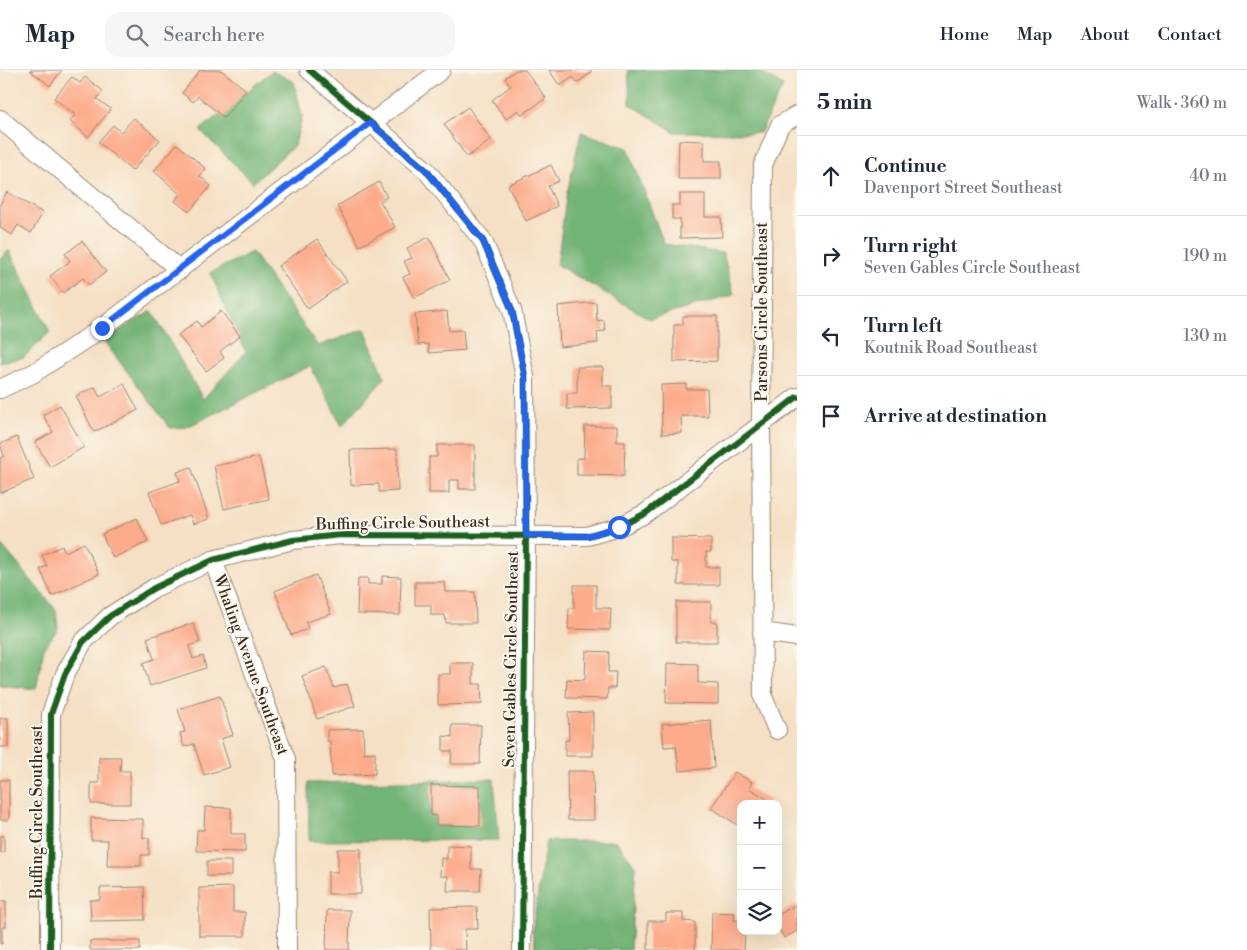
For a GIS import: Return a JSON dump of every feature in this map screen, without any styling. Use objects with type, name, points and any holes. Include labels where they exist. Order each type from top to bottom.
[{"type":"street","name":"Seven Gables Circle Southeast","points":[[309,70],[426,170],[483,241],[512,310],[525,377],[526,535],[522,950]]},
{"type":"street","points":[[0,389],[34,373],[102,328],[441,70]]},
{"type":"street","name":"Parsons Circle Southeast","points":[[777,730],[763,697],[761,424],[763,165],[780,125],[797,115]]},
{"type":"street","points":[[0,119],[180,270]]},
{"type":"street","name":"Buffing Circle Southeast","points":[[50,950],[51,714],[65,674],[83,642],[110,616],[154,588],[213,560],[293,540],[341,535],[587,536],[619,527],[646,513],[797,397]]},
{"type":"street","name":"Whaling Avenue Southeast","points":[[213,560],[286,759],[287,950]]},
{"type":"street","points":[[762,632],[797,636]]},
{"type":"green space","points":[[628,70],[757,70],[783,86],[760,133],[675,132],[630,104]]},
{"type":"green space","points":[[272,71],[294,82],[302,116],[295,145],[253,183],[200,130]]},
{"type":"green space","points":[[581,132],[628,148],[664,244],[723,253],[734,295],[650,319],[557,265],[566,198]]},
{"type":"green space","points":[[9,250],[50,332],[24,357],[0,363],[0,259]]},
{"type":"green space","points":[[252,252],[318,346],[365,329],[385,378],[342,426],[310,366],[187,427],[170,428],[103,340],[152,311],[203,399],[246,352],[210,273]]},
{"type":"green space","points":[[0,543],[56,610],[58,629],[44,648],[36,689],[0,685]]},
{"type":"green space","points":[[494,779],[499,840],[309,841],[308,783]]},
{"type":"green space","points":[[546,841],[616,841],[636,867],[630,950],[536,950],[532,932]]},
{"type":"building","points":[[30,70],[62,70],[50,86]]},
{"type":"building","points":[[200,70],[221,70],[246,90],[224,118],[198,96],[193,102],[182,93]]},
{"type":"building","points":[[516,70],[525,70],[546,98],[522,115],[518,110],[506,119],[492,100],[511,86],[505,78]]},
{"type":"building","points":[[549,70],[590,70],[592,72],[577,83],[573,77],[560,86]]},
{"type":"building","points":[[72,77],[80,83],[85,77],[103,91],[97,99],[111,109],[88,137],[70,121],[75,115],[54,98]]},
{"type":"building","points":[[468,107],[491,140],[467,157],[444,124]]},
{"type":"building","points":[[134,118],[160,140],[132,171],[98,142],[113,125],[121,132]]},
{"type":"building","points":[[679,140],[704,141],[704,161],[721,161],[721,179],[678,179]]},
{"type":"building","points":[[177,144],[206,169],[200,176],[211,186],[189,212],[175,201],[180,194],[154,171]]},
{"type":"building","points":[[551,165],[559,181],[548,186],[557,206],[526,221],[508,185]]},
{"type":"building","points":[[379,182],[387,197],[380,201],[395,227],[360,246],[337,206]]},
{"type":"building","points":[[7,192],[43,213],[31,233],[18,225],[12,235],[0,228],[0,204]]},
{"type":"building","points":[[680,194],[705,194],[705,217],[721,217],[722,237],[680,238],[680,219],[672,219],[672,205],[680,205]]},
{"type":"building","points":[[429,237],[450,280],[414,298],[403,277],[410,274],[404,261],[412,258],[407,248]]},
{"type":"building","points":[[317,239],[347,281],[308,309],[278,266]]},
{"type":"building","points":[[82,241],[106,272],[89,285],[83,278],[63,293],[50,276],[70,261],[65,254]]},
{"type":"building","points":[[596,302],[597,321],[604,320],[605,331],[597,332],[598,343],[560,347],[558,306]]},
{"type":"building","points":[[221,311],[240,336],[220,351],[224,358],[206,371],[178,335],[197,321],[201,327]]},
{"type":"building","points":[[447,311],[449,331],[463,330],[465,350],[429,353],[428,344],[418,345],[415,314]]},
{"type":"building","points":[[683,316],[717,316],[717,361],[674,362],[674,325],[683,325]]},
{"type":"building","points":[[577,367],[603,367],[603,386],[612,386],[612,408],[567,409],[567,393],[577,393]]},
{"type":"building","points":[[124,384],[138,410],[94,432],[76,396],[95,387],[100,397]]},
{"type":"building","points":[[686,384],[686,389],[707,389],[708,416],[681,416],[682,433],[662,434],[661,385]]},
{"type":"building","points":[[60,405],[84,447],[50,467],[35,442],[53,432],[43,415]]},
{"type":"building","points":[[585,426],[617,426],[617,442],[625,442],[624,476],[577,475],[577,458],[584,458]]},
{"type":"building","points":[[17,437],[34,479],[0,493],[0,458],[4,456],[0,444]]},
{"type":"building","points":[[437,445],[475,445],[475,489],[459,489],[459,480],[449,480],[449,493],[429,493],[429,457],[437,457]]},
{"type":"building","points":[[397,449],[398,491],[379,492],[379,484],[351,485],[350,450]]},
{"type":"building","points":[[259,457],[269,499],[224,509],[214,466]]},
{"type":"building","points":[[191,467],[209,519],[193,524],[190,515],[161,525],[149,492],[180,481],[177,472]]},
{"type":"building","points":[[137,518],[148,542],[113,558],[102,534]]},
{"type":"building","points":[[671,538],[711,539],[711,552],[706,552],[706,567],[719,567],[719,585],[678,585],[678,562],[671,562]]},
{"type":"building","points":[[84,543],[99,574],[52,596],[40,569],[47,566],[42,555],[62,546],[65,552]]},
{"type":"building","points":[[316,575],[331,614],[306,622],[308,629],[291,635],[275,591]]},
{"type":"building","points":[[382,576],[401,577],[400,615],[357,614],[358,578],[368,578],[368,584],[382,584]]},
{"type":"building","points":[[415,582],[444,582],[445,592],[475,592],[476,623],[446,623],[445,615],[431,615],[431,605],[415,605]]},
{"type":"building","points":[[574,585],[596,585],[596,608],[611,608],[610,630],[568,629],[569,608],[574,608]]},
{"type":"building","points":[[676,602],[711,602],[711,622],[717,622],[717,642],[676,642]]},
{"type":"building","points":[[193,623],[200,642],[189,646],[193,659],[203,656],[206,668],[150,686],[143,663],[154,659],[147,638]]},
{"type":"building","points":[[586,651],[609,652],[608,672],[616,672],[615,688],[608,688],[607,699],[566,698],[567,679],[585,680]]},
{"type":"building","points":[[450,663],[473,663],[473,684],[481,684],[482,704],[438,705],[438,674],[450,674]]},
{"type":"building","points":[[667,663],[698,664],[698,683],[718,684],[718,704],[666,703]]},
{"type":"building","points":[[326,667],[334,688],[347,684],[355,706],[317,719],[302,676]]},
{"type":"building","points":[[220,696],[233,735],[221,739],[230,767],[204,775],[194,744],[184,747],[180,733],[185,732],[178,709]]},
{"type":"building","points":[[593,712],[593,756],[565,756],[565,740],[569,740],[568,713]]},
{"type":"building","points":[[0,718],[8,718],[8,747],[0,747]]},
{"type":"building","points":[[711,720],[714,768],[679,771],[676,746],[664,747],[662,724]]},
{"type":"building","points":[[452,725],[481,725],[480,764],[451,764],[452,751],[443,751],[443,736],[452,737]]},
{"type":"building","points":[[363,729],[364,753],[375,752],[375,774],[332,776],[330,741],[327,741],[327,730]]},
{"type":"building","points":[[99,757],[121,757],[120,771],[130,771],[130,804],[91,804],[91,783],[99,783]]},
{"type":"building","points":[[567,771],[593,771],[594,820],[568,820]]},
{"type":"building","points":[[735,772],[752,782],[749,788],[769,800],[737,800],[737,824],[711,808]]},
{"type":"building","points":[[0,780],[9,780],[9,820],[0,820]]},
{"type":"building","points":[[431,785],[480,786],[480,826],[436,825],[436,816],[431,815]]},
{"type":"building","points":[[205,807],[231,808],[231,834],[245,834],[245,852],[196,851],[197,830],[204,830]]},
{"type":"building","points":[[91,818],[143,819],[143,838],[149,838],[149,855],[141,855],[141,866],[107,866],[108,840],[91,840]]},
{"type":"building","points":[[0,836],[4,836],[4,852],[0,852]]},
{"type":"building","points":[[447,845],[471,846],[471,869],[481,869],[480,891],[447,891],[448,876],[440,876],[441,858],[447,859]]},
{"type":"building","points":[[338,849],[361,849],[361,894],[328,894],[328,872],[338,872]]},
{"type":"building","points":[[207,861],[231,861],[231,876],[207,876]]},
{"type":"building","points":[[144,887],[145,920],[91,921],[90,900],[100,900],[100,888]]},
{"type":"building","points":[[233,887],[233,912],[245,912],[245,936],[199,936],[199,888]]},
{"type":"building","points":[[0,901],[6,901],[6,927],[2,927],[2,944],[0,944]]},
{"type":"building","points":[[797,904],[797,931],[784,938],[782,934],[782,913]]},
{"type":"building","points":[[477,907],[478,929],[465,929],[466,950],[431,950],[430,908]]},
{"type":"building","points":[[327,910],[350,910],[349,950],[326,950]]},
{"type":"building","points":[[712,912],[735,913],[734,920],[737,920],[737,935],[745,935],[744,950],[711,950]]},
{"type":"building","points":[[666,913],[683,913],[683,921],[695,922],[695,950],[648,950],[648,921],[666,921]]},
{"type":"building","points":[[90,941],[140,941],[140,950],[90,950]]},
{"type":"cycle path","points":[[309,70],[426,170],[483,241],[512,310],[525,377],[526,535],[522,950]]},
{"type":"cycle path","points":[[50,950],[51,714],[65,674],[83,642],[110,616],[154,588],[213,560],[293,540],[341,535],[587,536],[619,527],[646,513],[797,397]]},
{"type":"route","points":[[102,328],[370,123],[426,170],[483,241],[512,310],[525,377],[526,535],[587,536],[619,527]]}]
